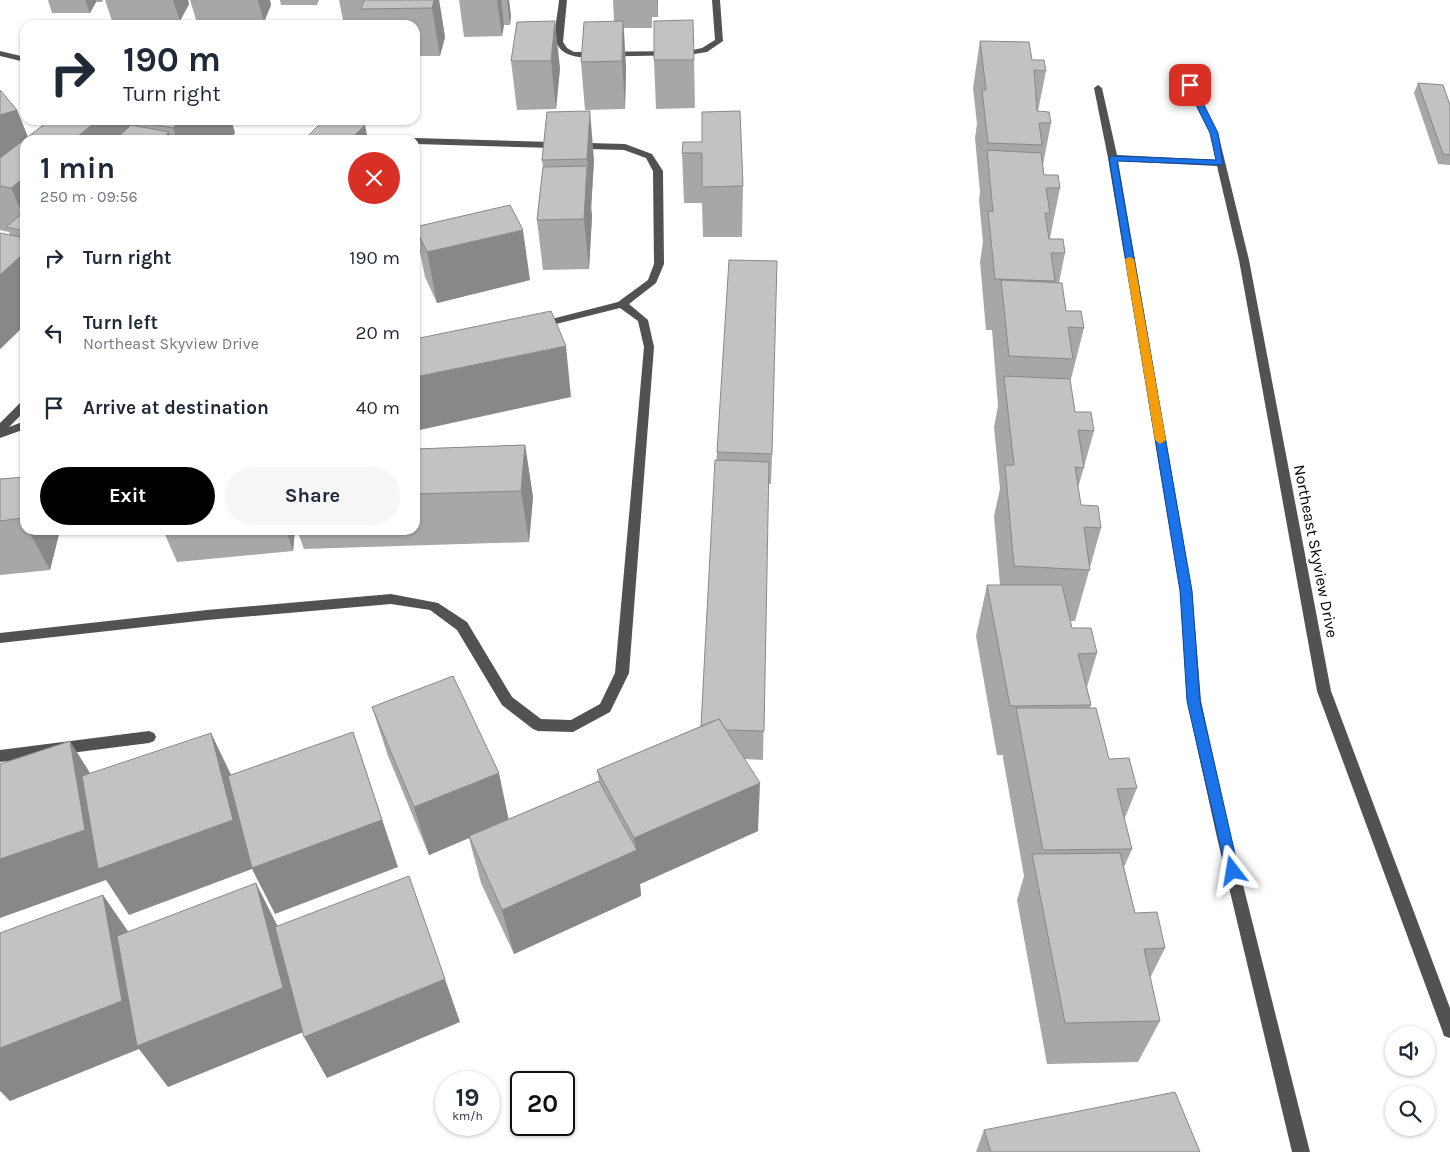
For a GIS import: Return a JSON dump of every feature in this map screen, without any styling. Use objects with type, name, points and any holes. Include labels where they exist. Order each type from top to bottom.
[{"type":"street","points":[[563,0],[560,46],[570,54],[579,55],[682,54],[704,50],[719,41],[716,0]]},
{"type":"street","points":[[0,53],[20,59]]},
{"type":"street","name":"Northeast Skyview Drive","points":[[1182,69],[1214,133],[1244,260],[1324,691],[1450,1030]]},
{"type":"street","points":[[1098,88],[1113,158],[1186,591],[1194,701],[1223,834],[1302,1152]]},
{"type":"street","points":[[420,141],[625,147],[649,156],[658,171],[659,264],[652,281],[622,304],[530,328]]},
{"type":"street","points":[[1113,158],[1220,163]]},
{"type":"street","points":[[0,638],[391,599],[433,606],[462,626],[507,701],[538,725],[573,726],[606,708],[622,673],[649,347],[643,320],[622,304]]},
{"type":"street","points":[[0,430],[20,410]]},
{"type":"street","points":[[0,434],[20,427]]},
{"type":"street","points":[[0,756],[150,737]]},
{"type":"building","points":[[364,0],[434,0],[432,8],[361,9]]},
{"type":"building","points":[[693,20],[694,60],[654,60],[654,21]]},
{"type":"building","points":[[555,21],[551,61],[511,61],[517,22]]},
{"type":"building","points":[[623,21],[622,61],[581,62],[584,22]]},
{"type":"building","points":[[980,41],[1029,42],[1032,60],[1044,60],[1046,71],[1034,70],[1037,111],[1049,112],[1051,123],[1039,123],[1042,145],[988,143],[982,90],[986,90]]},
{"type":"building","points":[[1418,83],[1443,85],[1450,105],[1450,155],[1443,154]]},
{"type":"building","points":[[0,90],[17,110],[0,115]]},
{"type":"building","points":[[590,111],[587,159],[542,160],[547,112]]},
{"type":"building","points":[[740,111],[743,186],[702,187],[702,153],[682,153],[683,142],[702,142],[702,112]]},
{"type":"building","points":[[43,125],[92,125],[79,135],[30,135]]},
{"type":"building","points":[[131,125],[169,132],[166,135],[120,135]]},
{"type":"building","points":[[157,125],[176,125],[173,128]]},
{"type":"building","points":[[319,125],[365,125],[355,135],[309,135]]},
{"type":"building","points":[[20,143],[20,181],[11,188],[0,186],[0,158]]},
{"type":"building","points":[[987,150],[1041,153],[1044,175],[1058,175],[1060,188],[1046,188],[1050,213],[1045,213],[1049,239],[1063,239],[1065,253],[1051,253],[1055,281],[995,279],[988,211],[993,212]]},
{"type":"building","points":[[587,166],[584,219],[537,220],[543,167]]},
{"type":"building","points":[[510,205],[523,230],[427,252],[420,237],[420,226]]},
{"type":"building","points":[[20,215],[20,230],[6,227]]},
{"type":"building","points":[[0,233],[20,237],[20,257],[0,275]]},
{"type":"building","points":[[729,260],[777,261],[772,454],[717,452]]},
{"type":"building","points":[[1001,280],[1062,283],[1066,311],[1081,311],[1084,328],[1068,327],[1073,359],[1009,356]]},
{"type":"building","points":[[551,311],[566,346],[420,376],[420,338]]},
{"type":"building","points":[[1004,376],[1070,379],[1075,412],[1091,412],[1094,431],[1078,430],[1084,468],[1075,467],[1081,505],[1098,506],[1101,528],[1084,527],[1090,570],[1014,566],[1005,465],[1014,465]]},
{"type":"building","points":[[525,445],[521,491],[420,494],[420,449]]},
{"type":"building","points":[[715,460],[769,462],[764,731],[726,730],[719,719],[701,726]]},
{"type":"building","points":[[20,477],[20,518],[0,521],[0,479]]},
{"type":"building","points":[[987,585],[1062,585],[1072,628],[1091,628],[1097,653],[1078,654],[1091,705],[1010,706]]},
{"type":"building","points":[[453,676],[499,773],[414,807],[372,707]]},
{"type":"building","points":[[1016,708],[1096,708],[1109,759],[1129,758],[1137,788],[1117,789],[1132,849],[1043,850]]},
{"type":"building","points":[[719,719],[760,783],[634,838],[597,770]]},
{"type":"building","points":[[353,732],[382,820],[252,868],[228,776]]},
{"type":"building","points":[[211,733],[233,820],[98,869],[82,776]]},
{"type":"building","points":[[70,741],[85,830],[0,859],[0,764]]},
{"type":"building","points":[[599,781],[637,850],[502,910],[469,836]]},
{"type":"building","points":[[1120,853],[1135,913],[1157,912],[1165,948],[1144,949],[1160,1021],[1065,1023],[1032,854]]},
{"type":"building","points":[[409,876],[445,979],[304,1037],[275,927]]},
{"type":"building","points":[[256,883],[283,988],[137,1046],[117,936]]},
{"type":"building","points":[[103,895],[122,1001],[0,1048],[0,933]]},
{"type":"building","points":[[1175,1092],[1200,1152],[991,1152],[984,1130]]},
{"type":"slow traffic","points":[[1130,259],[1160,440]]},
{"type":"route","points":[[1190,85],[1214,133],[1220,163],[1113,158],[1186,591],[1194,701],[1233,871]]}]
